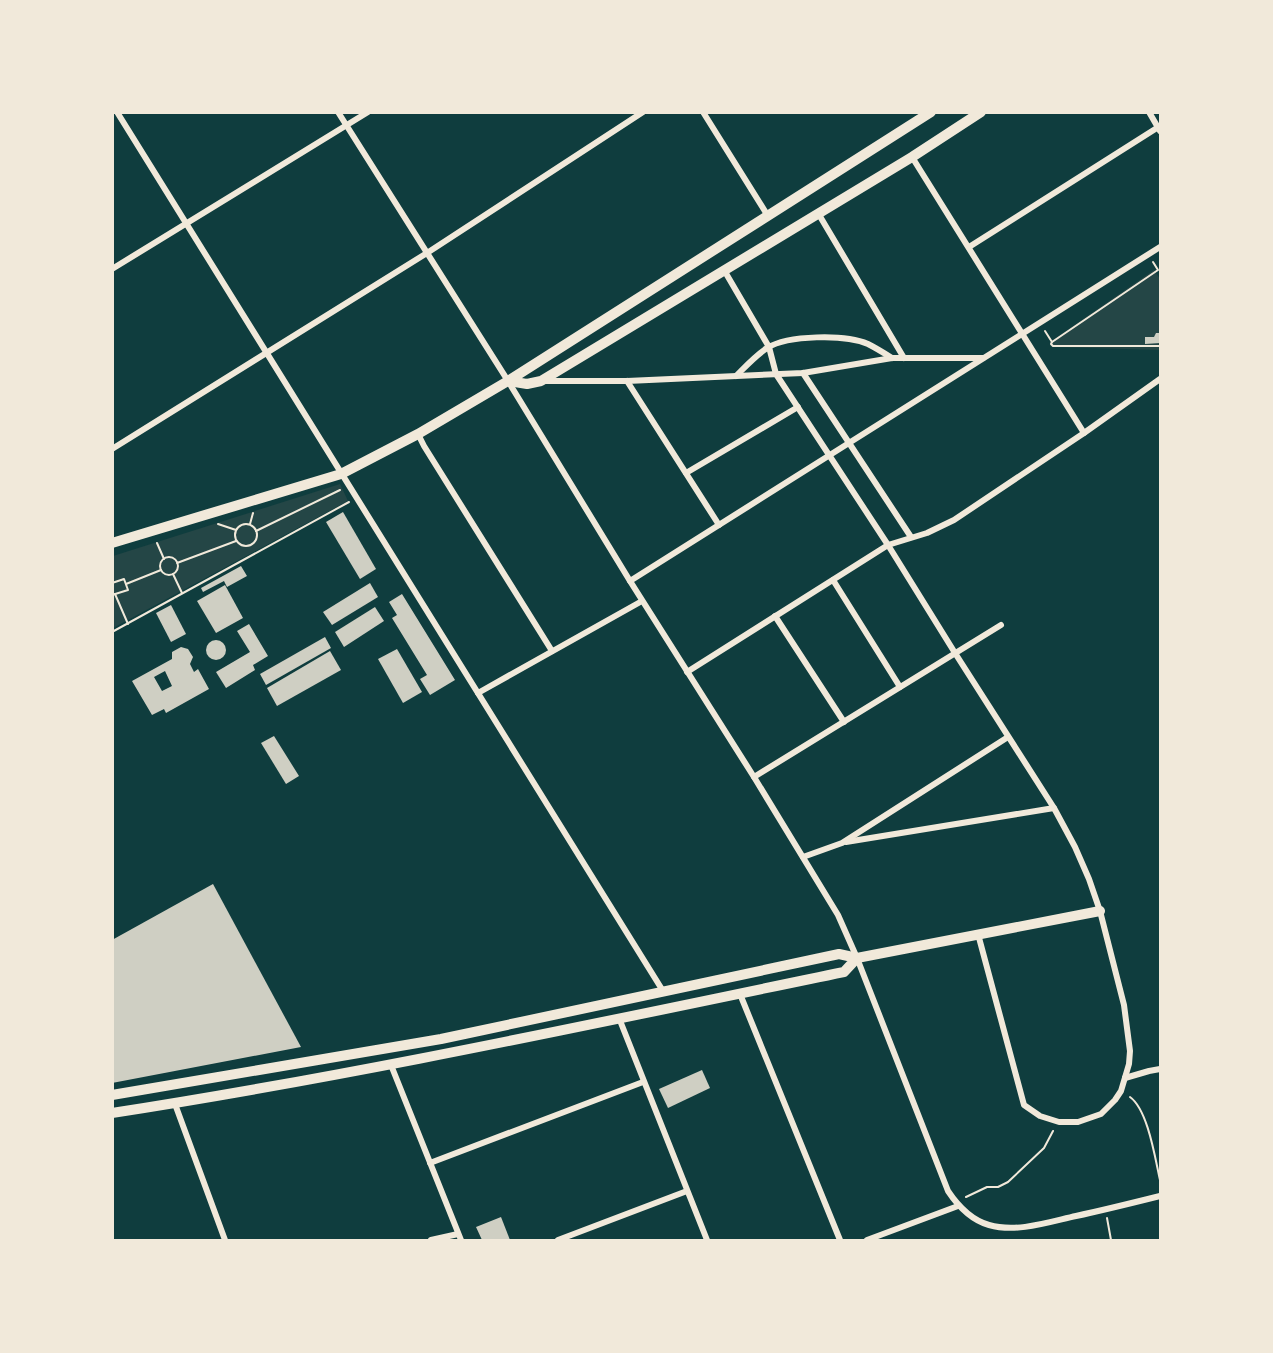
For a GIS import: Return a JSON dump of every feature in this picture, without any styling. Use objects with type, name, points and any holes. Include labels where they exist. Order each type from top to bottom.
[{"type":"street","points":[[117,112],[663,991]]},
{"type":"street","points":[[338,112],[508,381],[838,915],[948,1191],[957,1206],[989,1226],[1017,1228],[1039,1225],[1161,1196]]},
{"type":"street","points":[[112,269],[368,112]]},
{"type":"street","points":[[112,449],[427,253],[643,112]]},
{"type":"street","points":[[703,112],[768,216]]},
{"type":"street","points":[[112,543],[341,474],[418,434],[508,381],[931,112]]},
{"type":"street","points":[[541,381],[912,157],[981,112]]},
{"type":"street","points":[[969,247],[1160,128],[1149,112]]},
{"type":"street","points":[[912,157],[1084,433]]},
{"type":"street","points":[[818,213],[904,358]]},
{"type":"street","points":[[630,581],[1161,248]]},
{"type":"street","points":[[724,270],[770,347],[776,374],[888,545],[1054,808],[1075,847],[1100,911],[1124,1005],[1130,1051],[1121,1091],[1101,1114],[1078,1122],[1059,1122],[1040,1116],[1024,1105],[978,934]]},
{"type":"street","points":[[736,376],[753,358],[770,347],[790,340],[843,339],[867,344],[892,358]]},
{"type":"street","points":[[508,381],[527,384],[541,381],[627,381],[803,373],[892,358],[985,358]]},
{"type":"street","points":[[803,373],[911,537]]},
{"type":"street","points":[[687,672],[888,545],[927,533],[954,520],[1161,379]]},
{"type":"street","points":[[627,381],[719,525]]},
{"type":"street","points":[[686,473],[798,407]]},
{"type":"street","points":[[418,434],[552,651]]},
{"type":"street","points":[[832,580],[900,687]]},
{"type":"street","points":[[478,693],[642,600]]},
{"type":"street","points":[[776,616],[844,722]]},
{"type":"street","points":[[754,777],[1001,625]]},
{"type":"street","points":[[842,843],[1008,737]]},
{"type":"street","points":[[803,857],[842,843],[1054,808]]},
{"type":"street","points":[[112,1095],[441,1039],[838,954],[857,958],[1100,911]]},
{"type":"street","points":[[112,1113],[175,1104],[391,1065],[740,994],[844,972],[857,958]]},
{"type":"street","points":[[740,994],[840,1240]]},
{"type":"street","points":[[619,1018],[707,1240]]},
{"type":"street","points":[[391,1065],[460,1237],[431,1240]]},
{"type":"street","points":[[1125,1078],[1161,1069]]},
{"type":"street","points":[[430,1163],[643,1082]]},
{"type":"street","points":[[175,1104],[225,1240]]},
{"type":"street","points":[[558,1240],[687,1191]]},
{"type":"street","points":[[867,1240],[957,1206]]},
{"type":"path","points":[[1052,342],[1158,270],[1149,255]]},
{"type":"path","points":[[1040,323],[1053,346],[1161,346]]},
{"type":"path","points":[[256,531],[343,489]]},
{"type":"path","points":[[112,632],[349,501],[346,495]]},
{"type":"path","points":[[250,525],[254,510]]},
{"type":"path","points":[[213,523],[236,530]]},
{"type":"path","points":[[242,525],[250,525],[256,531],[257,539],[253,544],[246,547],[236,541],[236,530],[242,525]]},
{"type":"path","points":[[156,540],[164,559]]},
{"type":"path","points":[[177,563],[236,541]]},
{"type":"path","points":[[173,558],[177,563],[178,568],[173,574],[165,574],[161,570],[160,563],[164,559],[173,558]]},
{"type":"path","points":[[126,584],[161,570]]},
{"type":"path","points":[[173,574],[183,594]]},
{"type":"path","points":[[112,583],[124,579],[126,584],[128,590],[114,595],[128,624]]},
{"type":"path","points":[[1121,1091],[1134,1100],[1143,1114],[1161,1180]]},
{"type":"path","points":[[957,1206],[965,1198],[987,1186],[998,1186],[1008,1182],[1044,1148],[1059,1122]]},
{"type":"path","points":[[1106,1209],[1111,1240]]},
{"type":"shaded area","points":[[1154,270],[1160,279],[1160,350],[1052,347],[1050,345],[1050,342]]},
{"type":"shaded area","points":[[340,484],[348,501],[113,628],[113,556]]},
{"type":"building","points":[[1156,333],[1160,333],[1160,343],[1145,344],[1145,337],[1154,337]]},
{"type":"building","points":[[343,512],[376,569],[360,579],[326,522]]},
{"type":"building","points":[[241,566],[247,576],[227,587],[224,581],[203,592],[201,588]]},
{"type":"building","points":[[370,583],[378,597],[332,625],[323,612]]},
{"type":"building","points":[[225,585],[243,618],[216,633],[197,601]]},
{"type":"building","points":[[402,594],[455,680],[430,695],[420,679],[427,675],[392,618],[397,615],[389,602]]},
{"type":"building","points":[[171,605],[186,634],[171,642],[156,613]]},
{"type":"building","points":[[375,607],[384,621],[344,647],[335,632]]},
{"type":"building","points":[[249,624],[268,656],[253,665],[255,670],[226,688],[216,672],[250,652],[237,631]]},
{"type":"building","points":[[325,637],[331,648],[266,685],[260,674]]},
{"type":"building","points":[[216,640],[223,643],[226,650],[223,657],[216,660],[209,657],[206,650],[209,643]]},
{"type":"building","points":[[181,647],[188,649],[193,657],[190,664],[194,672],[198,669],[209,689],[166,713],[164,709],[152,715],[132,681],[172,659],[172,652]],"holes":[[[165,671],[172,686],[162,691],[154,677]]]},
{"type":"building","points":[[397,649],[422,692],[403,703],[378,659]]},
{"type":"building","points":[[330,651],[341,670],[277,706],[267,688]]},
{"type":"building","points":[[274,736],[299,776],[286,784],[261,743]]},
{"type":"building","points":[[213,884],[301,1047],[112,1083],[112,940]]},
{"type":"building","points":[[702,1070],[710,1088],[668,1108],[659,1089]]},
{"type":"building","points":[[501,1217],[510,1240],[482,1240],[476,1227]]}]
